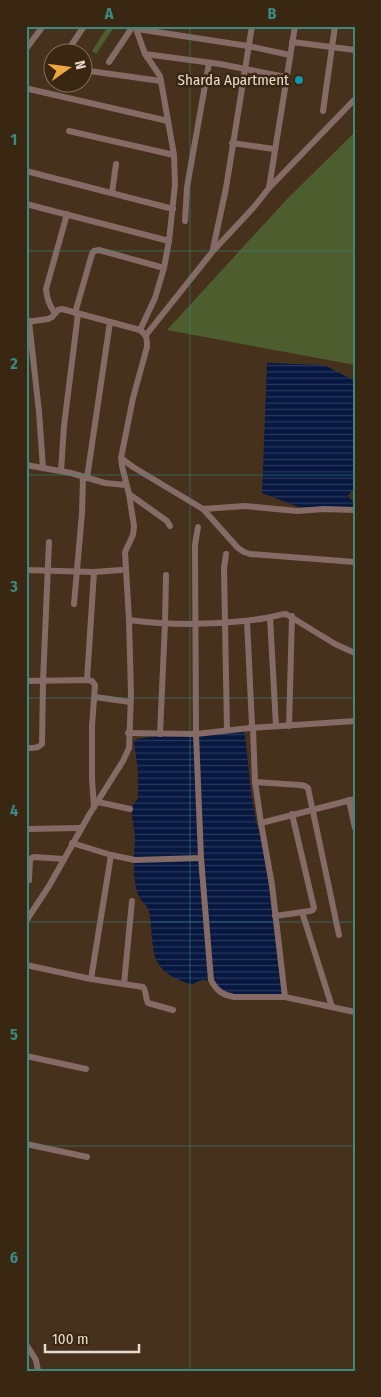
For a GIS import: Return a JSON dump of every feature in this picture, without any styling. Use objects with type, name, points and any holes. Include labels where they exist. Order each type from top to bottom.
[{"type":"street","points":[[26,49],[43,26]]},
{"type":"street","points":[[74,42],[84,26]]},
{"type":"street","points":[[213,251],[226,188],[252,26]]},
{"type":"street","points":[[269,188],[294,26]]},
{"type":"street","points":[[323,111],[335,26]]},
{"type":"street","points":[[135,27],[290,54]]},
{"type":"street","points":[[135,27],[145,54],[161,81],[174,155],[175,186],[164,268],[155,298],[140,330]]},
{"type":"street","points":[[109,62],[135,27]]},
{"type":"street","points":[[292,42],[355,50]]},
{"type":"street","points":[[145,54],[286,77]]},
{"type":"street","points":[[185,221],[187,187],[209,63]]},
{"type":"street","points":[[92,71],[161,81]]},
{"type":"street","points":[[29,89],[168,121]]},
{"type":"street","points":[[26,921],[127,755],[129,748],[129,620],[125,552],[133,535],[134,526],[121,458],[133,398],[147,347],[146,335],[213,251],[269,188],[355,99]]},
{"type":"street","points":[[69,131],[174,155]]},
{"type":"street","points":[[232,143],[274,149]]},
{"type":"street","points":[[112,193],[116,164]]},
{"type":"street","points":[[26,171],[173,209]]},
{"type":"street","points":[[175,186],[187,187]]},
{"type":"street","points":[[26,204],[169,241]]},
{"type":"street","points":[[54,312],[46,297],[46,289],[68,214]]},
{"type":"street","points":[[61,471],[76,313],[94,250],[164,268]]},
{"type":"street","points":[[43,468],[39,412],[28,322],[48,319],[52,317],[54,312],[62,309],[140,330],[146,335]]},
{"type":"street","points":[[74,604],[85,478],[110,322]]},
{"type":"street","points":[[121,458],[203,509],[238,548],[244,552],[355,562]]},
{"type":"street","points":[[26,466],[61,471],[105,483],[126,485]]},
{"type":"street","points":[[129,494],[167,521],[170,526]]},
{"type":"street","points":[[203,509],[245,506],[297,511],[324,509],[355,510]]},
{"type":"street","points":[[198,527],[195,546],[196,734],[201,858],[211,980],[215,988],[226,996],[285,997],[355,1012]]},
{"type":"street","points":[[26,748],[36,748],[42,744],[49,542]]},
{"type":"street","points":[[226,554],[224,568],[224,623],[227,730]]},
{"type":"street","points":[[26,570],[48,572],[121,570]]},
{"type":"street","points":[[86,680],[94,572]]},
{"type":"street","points":[[160,734],[166,623],[166,575]]},
{"type":"street","points":[[129,620],[149,623],[224,623],[286,614],[318,634],[355,653]]},
{"type":"street","points":[[289,726],[292,616]]},
{"type":"street","points":[[270,617],[276,726]]},
{"type":"street","points":[[247,620],[255,782],[260,823],[272,885],[285,997]]},
{"type":"street","points":[[26,681],[86,680],[92,681],[95,685],[92,726],[92,779],[96,804]]},
{"type":"street","points":[[95,697],[130,702]]},
{"type":"street","points":[[128,733],[196,734],[355,721]]},
{"type":"street","points":[[255,782],[305,786],[308,788],[339,935]]},
{"type":"street","points":[[260,823],[352,800],[355,828]]},
{"type":"street","points":[[96,804],[130,809]]},
{"type":"street","points":[[276,916],[313,910],[314,908],[292,814]]},
{"type":"street","points":[[26,829],[81,828]]},
{"type":"street","points":[[72,843],[111,856],[143,861],[201,858]]},
{"type":"street","points":[[91,979],[111,856]]},
{"type":"street","points":[[29,880],[30,858],[64,858]]},
{"type":"street","points":[[124,984],[132,900]]},
{"type":"street","points":[[302,912],[332,1007]]},
{"type":"street","points":[[26,965],[91,979],[143,987],[148,1003],[173,1010]]},
{"type":"street","points":[[26,1056],[86,1069]]},
{"type":"street","points":[[26,1144],[87,1157]]},
{"type":"street","points":[[26,1344],[36,1360],[38,1371]]},
{"type":"green space","points":[[108,26],[115,26],[96,54],[92,51]]},
{"type":"green space","points":[[355,132],[355,365],[167,330],[287,199]]},
{"type":"water","points":[[267,363],[324,365],[355,381],[355,486],[348,496],[355,504],[355,511],[299,507],[262,493]]},
{"type":"water","points":[[243,731],[251,792],[267,872],[282,995],[277,996],[229,994],[212,982],[203,980],[192,985],[173,977],[165,971],[156,958],[149,911],[138,895],[134,879],[135,839],[132,808],[138,799],[138,772],[134,742],[137,739],[150,737]]},
{"type":"place","name":"Sharda Apartment","points":[[299,80]]}]
